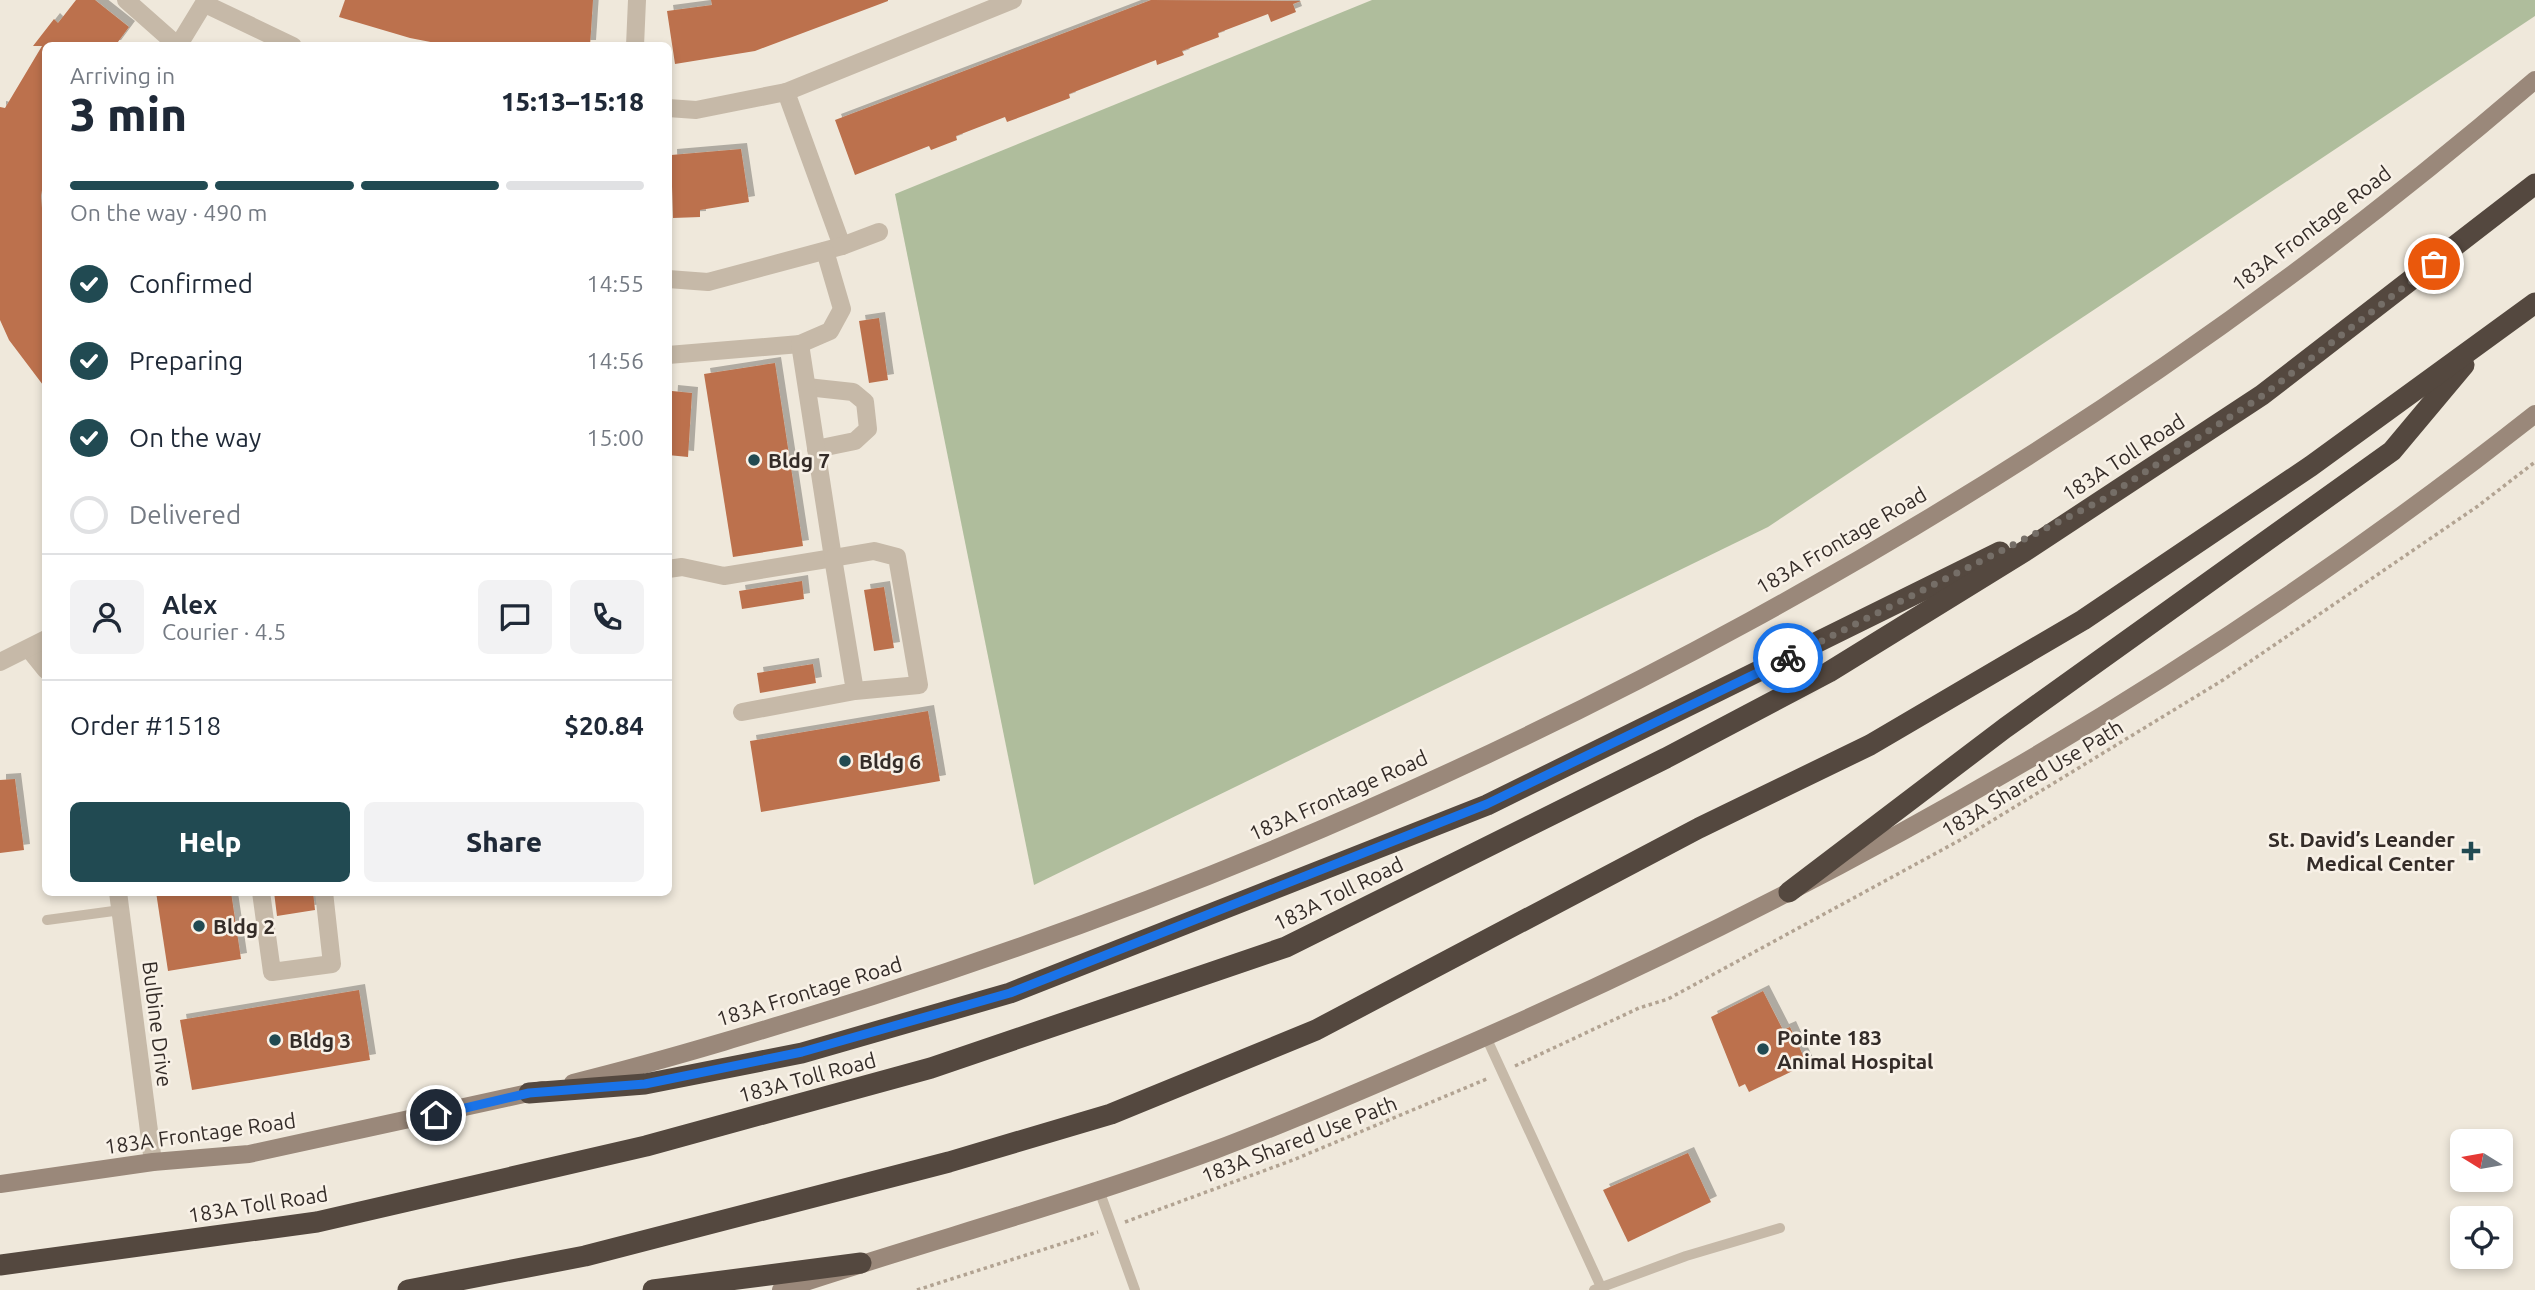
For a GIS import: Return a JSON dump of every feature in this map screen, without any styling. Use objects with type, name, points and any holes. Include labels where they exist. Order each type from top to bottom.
[{"type":"highway","name":"183A Toll Road","points":[[0,1265],[317,1222],[646,1146],[931,1068],[1286,947],[1654,764],[1829,672],[2262,396],[2535,184]]},
{"type":"highway","points":[[408,1290],[585,1256],[949,1163],[1111,1114],[1316,1030],[1699,828],[1870,745],[2083,621],[2311,466],[2535,303]]},
{"type":"highway","points":[[1789,892],[2005,727],[2392,451],[2484,341]]},
{"type":"highway","points":[[529,1093],[645,1084],[789,1055],[1010,993],[1487,804],[2102,500]]},
{"type":"highway","points":[[653,1290],[861,1263]]},
{"type":"main road","name":"183A Frontage Road","points":[[0,1184],[153,1162],[249,1154],[529,1093],[777,1027],[953,970],[1120,911],[1311,833],[1472,761],[1602,697],[1853,560],[2069,428],[2202,339],[2341,236],[2535,80]]},
{"type":"main road","points":[[781,1290],[1099,1190],[1216,1150],[1486,1037],[1681,946],[1789,892],[1987,784],[2235,629],[2368,538],[2535,414]]},
{"type":"street","points":[[126,0],[173,42]]},
{"type":"street","points":[[635,42],[637,0]]},
{"type":"street","points":[[672,108],[696,110],[786,92],[1013,0]]},
{"type":"street","points":[[180,42],[205,2],[285,42]]},
{"type":"street","points":[[672,355],[800,344],[830,331],[842,309],[833,248],[786,92]]},
{"type":"street","points":[[672,279],[708,282],[833,248],[878,232]]},
{"type":"street","points":[[800,344],[855,691]]},
{"type":"street","points":[[807,387],[853,392],[865,402],[868,429],[855,441],[816,449]]},
{"type":"street","points":[[672,568],[682,567],[724,576],[874,551],[897,557],[919,685],[855,691],[742,712]]},
{"type":"street","points":[[0,662],[42,642]]},
{"type":"street","points":[[30,649],[42,665]]},
{"type":"street","points":[[262,896],[272,972],[332,964],[324,896]]},
{"type":"street","name":"Bulbine Drive","points":[[120,901],[153,1162]]},
{"type":"lane","points":[[47,920],[120,901]]},
{"type":"lane","points":[[1486,1037],[1597,1289],[1686,1256],[1780,1228]]},
{"type":"lane","points":[[1099,1190],[1135,1290]]},
{"type":"path","name":"183A Shared Use Path","points":[[1514,1067],[1639,1008],[1668,999],[1962,839],[2223,680],[2455,522],[2535,462]]},
{"type":"path","name":"183A Shared Use Path","points":[[1125,1222],[1293,1160],[1484,1081]]},
{"type":"path","points":[[917,1290],[1096,1232]]},
{"type":"green space","points":[[1372,0],[2535,0],[2535,16],[1768,527],[1034,885],[895,194]]},
{"type":"building","points":[[76,0],[95,0],[129,27],[118,42],[42,42],[42,46],[33,46],[54,19],[58,23]]},
{"type":"building","points":[[345,0],[593,0],[590,42],[430,42],[339,17]]},
{"type":"building","points":[[711,0],[888,0],[755,51],[675,64],[667,11],[712,5]]},
{"type":"building","points":[[1151,0],[1301,1],[1293,4],[1296,12],[1271,22],[1268,14],[1218,33],[1219,37],[1182,51],[1184,55],[1157,65],[1156,60],[1069,94],[1070,98],[1031,113],[1007,122],[1005,117],[956,136],[957,140],[931,150],[929,146],[855,175],[835,120]]},
{"type":"building","points":[[42,46],[42,384],[9,340],[0,320],[0,107],[5,108]]},
{"type":"building","points":[[741,149],[749,202],[700,210],[700,217],[673,218],[672,155]]},
{"type":"building","points":[[879,318],[888,380],[869,383],[859,321]]},
{"type":"building","name":"Bldg 7","points":[[775,363],[803,546],[733,557],[704,374]]},
{"type":"building","points":[[672,391],[692,393],[688,457],[672,455]]},
{"type":"building","points":[[802,581],[804,599],[742,609],[739,591]]},
{"type":"building","points":[[884,587],[894,648],[874,651],[864,590]]},
{"type":"building","points":[[813,664],[816,683],[760,693],[757,673]]},
{"type":"building","name":"Bldg 6","points":[[928,711],[940,781],[761,812],[750,741]]},
{"type":"building","points":[[15,779],[24,850],[0,853],[0,780]]},
{"type":"building","name":"Bldg 2","points":[[157,896],[232,896],[241,959],[168,971]]},
{"type":"building","points":[[274,896],[313,896],[315,910],[277,916]]},
{"type":"building","name":"Bldg 3","points":[[359,990],[370,1060],[192,1090],[180,1020]]},
{"type":"building","name":"Pointe 183 Animal Hospital","points":[[1763,991],[1783,1030],[1790,1027],[1807,1064],[1749,1092],[1745,1084],[1739,1087],[1711,1017]]},
{"type":"building","points":[[1688,1153],[1711,1202],[1628,1242],[1603,1190]]},
{"type":"way so far","points":[[1788,658],[2102,500],[2262,396],[2434,264]]},
{"type":"place","name":"Bldg 7","points":[[754,460]]},
{"type":"place","name":"Bldg 6","points":[[845,761]]},
{"type":"place","name":"St. David’s Leander Medical Center","points":[[2471,851]]},
{"type":"place","name":"Bldg 2","points":[[199,926]]},
{"type":"place","name":"Bldg 3","points":[[275,1040]]},
{"type":"place","name":"Pointe 183 Animal Hospital","points":[[1763,1049]]},
{"type":"route","points":[[436,1115],[529,1093],[645,1084],[802,1052],[1010,993],[1487,804],[1788,658]]}]
